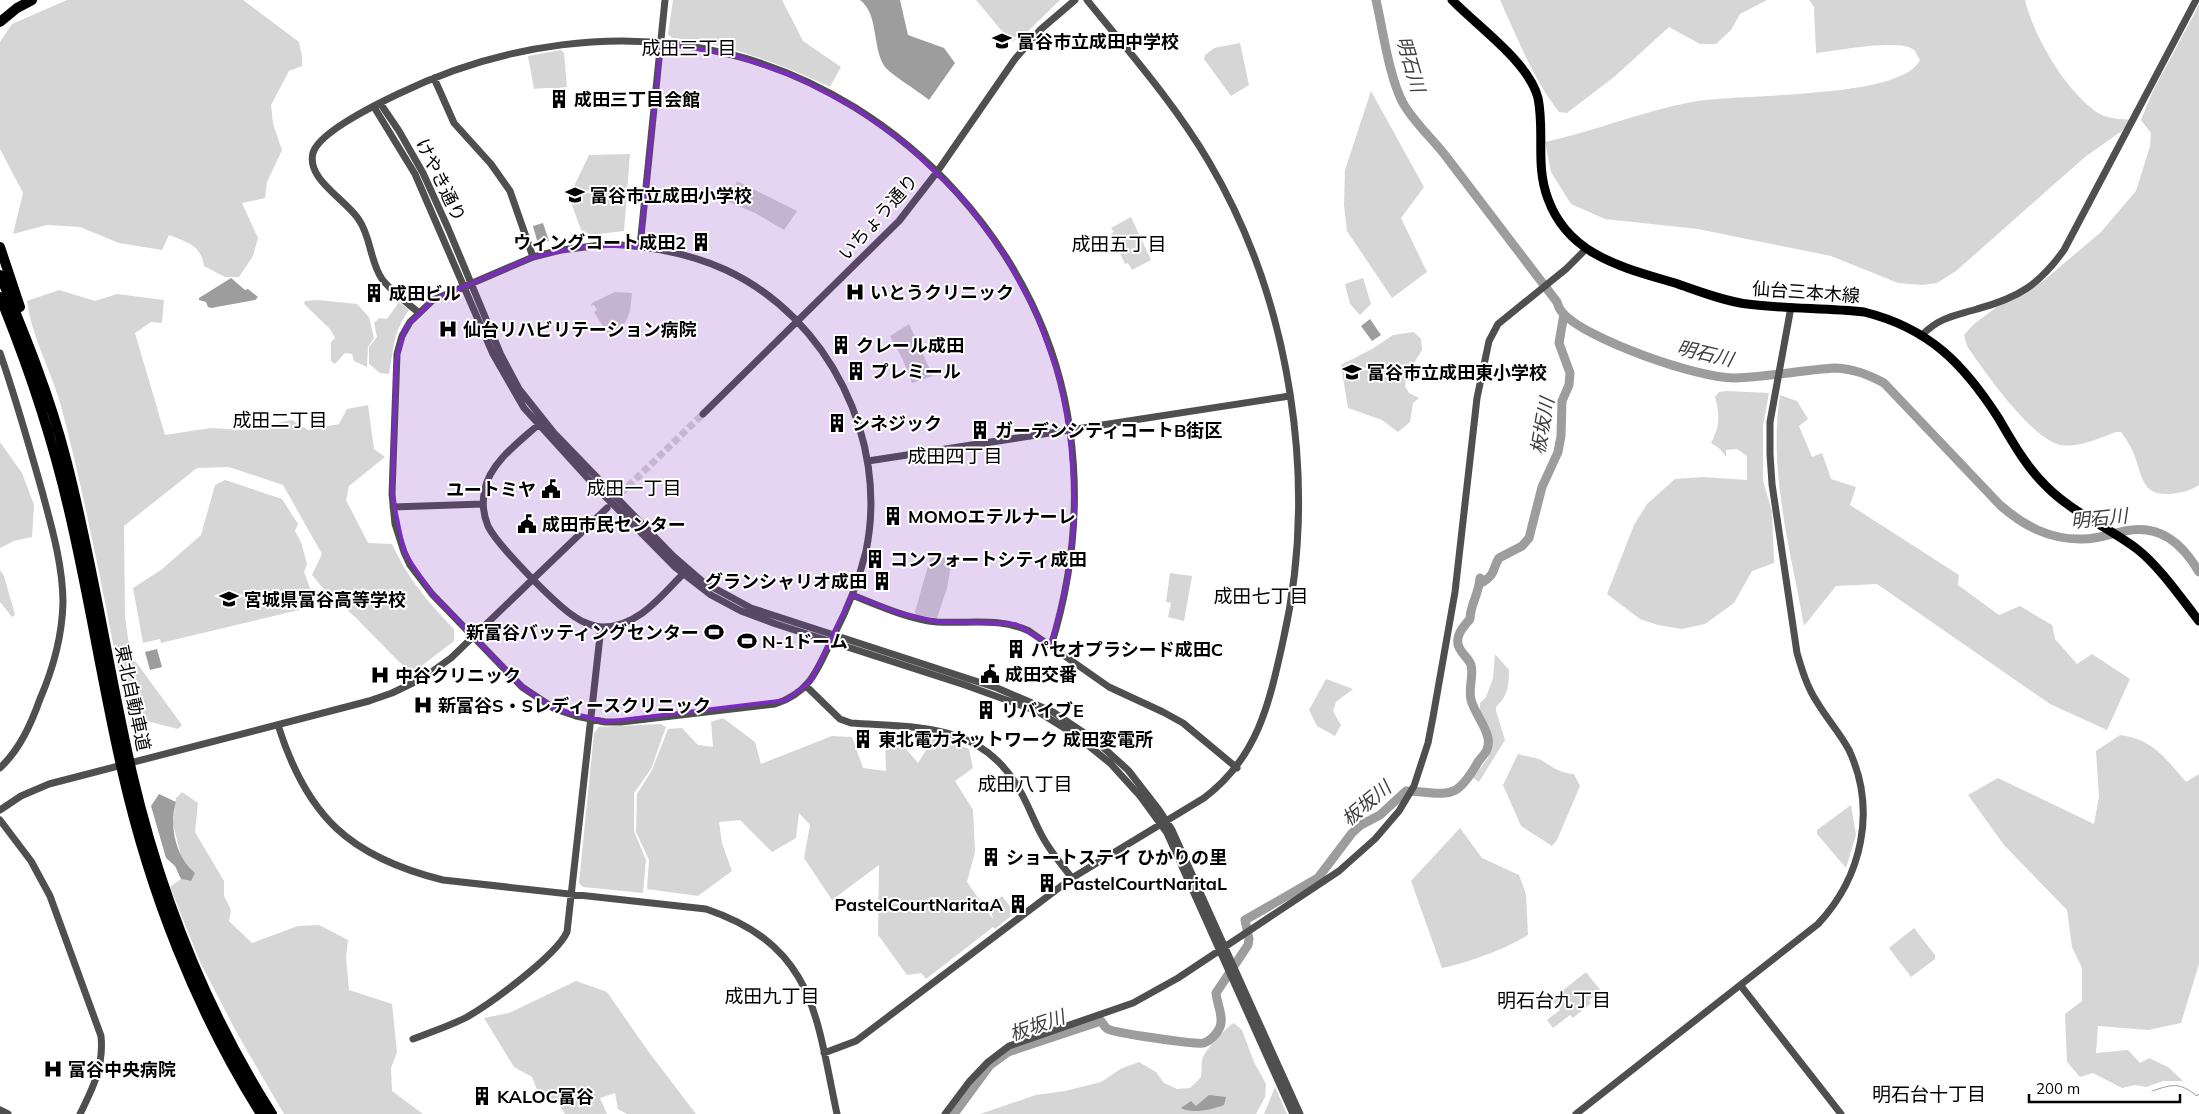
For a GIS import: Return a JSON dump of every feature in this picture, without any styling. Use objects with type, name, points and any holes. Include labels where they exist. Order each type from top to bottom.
[{"type":"highway","points":[[0,22],[17,8],[32,0]]},
{"type":"highway","points":[[0,247],[22,312],[28,342]]},
{"type":"highway","name":"東北自動車道","points":[[0,275],[28,342],[49,401],[66,459],[133,774],[162,878],[178,925],[212,1003],[240,1060],[272,1114]]},
{"type":"highway","name":"東北自動車道","points":[[0,297],[38,398],[70,516],[123,776],[152,880],[207,1015],[261,1114]]},
{"type":"highway","points":[[0,310],[38,398]]},
{"type":"main road","name":"仙台三本木線","points":[[1452,0],[1516,61],[1529,77],[1538,99],[1540,161],[1548,200],[1566,229],[1586,249],[1614,264],[1724,299],[1749,304],[1864,312],[1884,317],[1922,335],[1950,355],[1975,384],[2038,478],[2066,504],[2109,530],[2146,556],[2199,621]]},
{"type":"street","points":[[640,246],[665,0]]},
{"type":"street","name":"いちょう通り","points":[[703,414],[899,221],[937,172],[1015,59],[1040,30],[1075,0]]},
{"type":"street","points":[[824,1053],[856,1041],[1072,878],[1208,795],[1236,768],[1252,744],[1269,698],[1287,626],[1293,586],[1298,523],[1298,464],[1290,396],[1276,328],[1261,280],[1226,194],[1209,162],[1176,110],[1150,75],[1087,0]]},
{"type":"street","points":[[1922,335],[1937,321],[2018,295],[2050,269],[2064,250],[2196,0]]},
{"type":"street","points":[[418,312],[383,280],[359,218],[318,178],[312,161],[314,151],[326,135],[377,105],[434,78],[475,63],[552,46],[597,42],[661,43],[700,48],[733,55],[808,83],[857,109],[888,130],[937,172],[964,200],[989,232],[1036,313],[1056,368],[1070,430],[1074,503],[1072,547],[1062,609],[1051,646]]},
{"type":"street","points":[[434,78],[454,123],[491,164],[510,191],[533,257]]},
{"type":"street","points":[[377,105],[416,174],[508,371],[529,404],[565,445],[673,556],[703,582],[751,608],[832,638]]},
{"type":"street","name":"けやき通り","points":[[377,105],[399,131],[423,173],[467,274],[467,285]]},
{"type":"street","points":[[609,244],[640,246],[678,253],[728,271],[767,295],[798,322],[823,352],[843,386],[858,423],[868,461],[871,505],[866,550],[852,595],[817,670],[806,686],[788,700],[775,704],[621,722],[591,720],[555,709],[531,694],[474,638],[432,594],[410,565],[398,537],[392,507],[397,354],[402,336],[418,312],[433,300],[533,257],[586,246],[609,244]]},
{"type":"street","points":[[945,1114],[969,1082],[988,1062],[1010,1046],[1132,1003],[1178,978],[1339,871],[1375,839],[1400,812],[1414,786],[1430,734],[1454,592],[1477,398],[1489,341],[1498,324],[1551,282],[1586,249]]},
{"type":"street","points":[[467,285],[501,370],[524,408],[645,538],[683,574],[711,595],[741,611],[776,624],[832,638],[997,688],[1052,712],[1084,732],[1115,757],[1142,786],[1163,822],[1205,907],[1261,1033],[1300,1114]]},
{"type":"street","points":[[1576,1114],[1818,924],[1835,904],[1850,878],[1856,861],[1863,828],[1862,796],[1855,766],[1843,739],[1812,694],[1797,653],[1770,472],[1770,422],[1791,307]]},
{"type":"street","points":[[0,353],[19,405],[46,507],[58,555],[63,605],[57,651],[47,683],[28,729],[12,755],[0,768]]},
{"type":"street","points":[[868,461],[1290,396]]},
{"type":"street","points":[[538,425],[493,470],[485,488],[483,504],[487,523],[495,537],[535,579],[573,616],[601,627],[621,624],[641,614],[683,574]]},
{"type":"street","points":[[392,507],[483,504]]},
{"type":"street","points":[[0,810],[35,790],[103,769],[278,725],[392,693],[437,669],[474,638],[607,508]]},
{"type":"street","points":[[852,595],[898,613],[937,622],[997,621],[1014,624],[1029,630],[1109,687],[1183,723],[1236,768]]},
{"type":"street","points":[[413,1039],[476,1012],[556,949],[567,932],[601,627]]},
{"type":"street","points":[[806,686],[840,719],[851,722],[937,729],[958,735],[984,750],[1010,774],[1041,834],[1072,878]]},
{"type":"street","points":[[278,725],[296,774],[326,818],[360,848],[388,863],[413,873],[443,880],[706,909],[737,921],[753,930],[784,957],[803,983],[812,1002],[837,1114]]},
{"type":"street","points":[[0,820],[31,861],[50,896],[100,1031],[102,1049],[100,1071],[80,1114]]},
{"type":"street","points":[[1741,986],[1841,1114]]},
{"type":"street","points":[[1261,1033],[1293,1114]]},
{"type":"street","points":[[0,1110],[8,1114]]},
{"type":"highlighted area","points":[[661,43],[733,55],[796,77],[857,109],[907,145],[964,200],[1006,257],[1036,313],[1058,374],[1070,431],[1075,513],[1068,578],[1051,646],[1015,624],[937,622],[898,613],[852,595],[811,681],[787,700],[605,722],[555,709],[522,687],[432,594],[404,552],[392,494],[396,361],[405,328],[433,300],[533,257],[586,246],[640,246]]},
{"type":"shaded area","points":[[67,0],[243,0],[299,42],[302,66],[289,71],[271,105],[273,124],[282,150],[267,182],[265,198],[242,203],[258,238],[253,256],[239,277],[225,277],[204,266],[200,253],[192,245],[169,235],[162,250],[119,243],[80,227],[47,225],[13,234],[23,193],[0,149],[0,42],[12,24]]},
{"type":"shaded area","points":[[673,0],[782,0],[803,41],[841,67],[830,87],[792,70],[753,56],[713,45],[672,38],[668,34]]},
{"type":"shaded area","points":[[860,0],[900,0],[908,35],[944,48],[955,63],[929,100],[885,67],[878,51],[870,14]]},
{"type":"shaded area","points":[[976,0],[1060,0],[1022,37],[1013,41],[1006,36]]},
{"type":"shaded area","points":[[1500,0],[1767,0],[1740,14],[1731,30],[1716,44],[1700,44],[1669,27],[1614,77],[1567,113],[1559,112],[1541,86]]},
{"type":"shaded area","points":[[1809,0],[2025,0],[2029,15],[2044,47],[2064,79],[2076,93],[2088,105],[2104,116],[2137,120],[2085,157],[1956,271],[1937,283],[1922,285],[1898,283],[1831,256],[1698,229],[1605,219],[1571,204],[1551,172],[1545,142],[1655,110],[1692,102],[1815,93],[1883,82],[1907,73],[1920,60],[1914,50],[1896,45],[1867,46],[1816,53],[1814,7]]},
{"type":"shaded area","points":[[2199,5],[2199,485],[2181,492],[2159,494],[2147,487],[2132,449],[2121,432],[2082,444],[2068,446],[2049,440],[2036,431],[2010,403],[1985,371],[1967,346],[1964,335],[1974,324],[2010,297],[2042,282],[2101,232],[2136,191],[2150,146],[2151,133],[2141,120],[2153,91]]},
{"type":"shaded area","points":[[1240,43],[1249,85],[1231,96],[1204,59],[1205,55],[1214,48]]},
{"type":"shaded area","points":[[561,50],[564,53],[567,87],[534,89],[528,56]]},
{"type":"shaded area","points":[[1371,91],[1424,187],[1401,218],[1427,272],[1392,298],[1347,231],[1344,205],[1345,170]]},
{"type":"shaded area","points":[[630,154],[624,231],[590,235],[581,230],[572,205],[573,188],[589,155]]},
{"type":"shaded area","points":[[737,181],[797,211],[784,230],[755,213],[729,202]]},
{"type":"shaded area","points":[[1131,217],[1151,260],[1132,270],[1128,263],[1125,264],[1111,234],[1114,232],[1111,228]]},
{"type":"shaded area","points":[[543,223],[549,241],[538,244],[533,226]]},
{"type":"shaded area","points":[[231,278],[245,290],[248,289],[258,297],[255,300],[211,308],[208,307],[206,302],[199,300],[199,298]]},
{"type":"shaded area","points":[[1363,278],[1371,304],[1360,315],[1350,304],[1345,284]]},
{"type":"shaded area","points":[[59,290],[95,301],[117,294],[164,300],[162,323],[151,322],[135,333],[165,435],[211,428],[241,430],[292,420],[308,430],[339,424],[347,409],[368,405],[374,449],[385,457],[349,486],[346,500],[368,543],[392,544],[419,590],[454,629],[454,641],[411,674],[312,575],[322,554],[283,485],[229,467],[197,468],[124,526],[125,617],[131,659],[136,662],[182,725],[178,729],[143,720],[139,709],[125,704],[95,554],[61,406],[29,315],[27,301]]},
{"type":"shaded area","points":[[615,292],[632,293],[629,313],[620,327],[615,331],[607,333],[594,312],[597,310],[594,305],[591,306],[592,303]]},
{"type":"shaded area","points":[[318,300],[357,304],[369,317],[374,338],[368,347],[367,367],[354,361],[352,354],[345,353],[335,364],[331,361],[331,342],[335,338],[330,329],[304,304],[305,301]]},
{"type":"shaded area","points":[[399,302],[409,310],[397,333],[389,374],[380,373],[369,364],[369,347],[377,337],[374,323],[379,318],[387,319]]},
{"type":"shaded area","points":[[1370,319],[1381,335],[1372,341],[1361,326]]},
{"type":"shaded area","points":[[909,324],[933,376],[912,383],[903,360],[890,336]]},
{"type":"shaded area","points":[[1414,332],[1421,339],[1422,350],[1406,376],[1405,386],[1409,393],[1419,398],[1413,403],[1410,422],[1398,432],[1382,420],[1348,408],[1341,365],[1372,349],[1393,335]]},
{"type":"shaded area","points":[[1719,392],[1769,393],[1763,426],[1763,481],[1772,511],[1774,563],[1752,571],[1734,603],[1705,624],[1682,629],[1658,625],[1640,619],[1607,594],[1634,525],[1647,504],[1675,479],[1703,477],[1747,480],[1747,456],[1737,449],[1726,450],[1726,457],[1720,449],[1711,443],[1718,420],[1715,397]]},
{"type":"shaded area","points":[[1780,395],[1797,401],[1808,419],[1799,426],[1812,457],[1822,453],[1831,479],[1856,487],[1850,505],[1959,575],[1958,585],[1999,615],[2020,606],[2052,625],[2055,639],[2077,664],[2092,654],[2130,679],[2107,730],[2050,704],[1877,584],[1836,586],[1804,626],[1779,482],[1777,424]]},
{"type":"shaded area","points":[[0,442],[22,473],[34,505],[32,537],[14,541],[0,548]]},
{"type":"shaded area","points":[[225,480],[282,499],[298,524],[295,531],[301,542],[307,564],[304,572],[314,599],[307,608],[161,643],[160,639],[143,643],[133,588],[161,570],[201,535],[215,485]]},
{"type":"shaded area","points":[[931,555],[952,559],[947,588],[937,618],[916,615],[915,612]]},
{"type":"shaded area","points":[[0,570],[4,576],[15,615],[12,617],[0,602]]},
{"type":"shaded area","points":[[1170,573],[1192,576],[1184,621],[1168,617],[1171,603],[1166,602]]},
{"type":"shaded area","points":[[157,649],[162,667],[150,670],[145,652]]},
{"type":"shaded area","points":[[1495,654],[1509,670],[1507,690],[1503,699],[1496,707],[1505,740],[1479,782],[1473,778],[1488,758],[1492,744],[1480,711],[1480,703],[1486,697],[1493,678]]},
{"type":"shaded area","points":[[1326,679],[1353,689],[1336,702],[1333,711],[1341,725],[1335,736],[1317,726],[1309,710]]},
{"type":"shaded area","points":[[723,718],[755,742],[761,764],[832,736],[852,737],[863,768],[886,771],[885,735],[895,736],[918,763],[935,736],[969,749],[973,768],[955,781],[973,810],[975,852],[967,882],[993,919],[990,906],[1002,896],[1015,913],[995,929],[993,927],[926,979],[921,973],[907,975],[878,935],[879,865],[832,900],[804,858],[810,825],[799,813],[796,838],[772,852],[740,820],[719,822],[722,843],[732,871],[698,896],[647,889],[649,860],[636,832],[637,794],[652,770],[668,729],[682,728],[698,745],[713,747],[711,722]]},
{"type":"shaded area","points":[[661,724],[666,727],[651,769],[634,793],[634,831],[646,860],[643,893],[583,887],[579,883],[594,733],[599,727]]},
{"type":"shaded area","points":[[2120,735],[2141,741],[2158,751],[2186,782],[2199,774],[2199,964],[2181,1023],[2148,1030],[2098,1026],[2096,1053],[2128,1050],[2140,1063],[2149,1058],[2168,1067],[2183,1081],[2163,1081],[2146,1087],[2135,1085],[2122,1088],[2093,1073],[2080,1077],[2067,1062],[2065,1014],[2082,1001],[2082,968],[2072,947],[2067,910],[2004,845],[1968,795],[1998,778],[2094,824],[2099,797],[2096,751]]},
{"type":"shaded area","points":[[1518,754],[1541,760],[1560,771],[1574,774],[1580,786],[1557,840],[1552,846],[1521,826],[1503,785]]},
{"type":"shaded area","points":[[182,792],[198,803],[195,832],[224,881],[224,896],[231,910],[229,921],[252,943],[298,926],[319,925],[348,940],[346,957],[349,990],[392,1004],[397,1052],[391,1068],[392,1091],[423,1114],[284,1114],[238,1035],[201,964],[170,887],[181,879],[191,881],[181,856],[173,824],[176,798]]},
{"type":"shaded area","points":[[159,794],[176,802],[173,821],[175,840],[178,850],[195,873],[191,881],[181,879],[175,866],[166,858],[151,806]]},
{"type":"shaded area","points":[[1851,805],[1856,835],[1846,868],[1817,834],[1817,830]]},
{"type":"shaded area","points":[[1460,828],[1482,858],[1519,875],[1526,894],[1528,935],[1486,955],[1442,968],[1411,881]]},
{"type":"shaded area","points":[[1914,928],[1935,955],[1935,959],[1911,977],[1889,948]]},
{"type":"shaded area","points":[[1586,972],[1601,991],[1589,1000],[1591,1003],[1573,1018],[1570,1015],[1553,1028],[1547,1020],[1560,1010],[1552,999]]},
{"type":"shaded area","points":[[576,981],[607,992],[648,1051],[696,1114],[627,1114],[618,1109],[615,1093],[600,1098],[607,1114],[565,1114],[558,1103],[539,1095],[532,1077],[514,1067],[484,1018],[509,1013]]},
{"type":"shaded area","points":[[1234,1023],[1242,1030],[1254,1062],[1266,1084],[1265,1097],[1256,1114],[980,1114],[1036,1095],[1065,1091],[1101,1082],[1122,1068],[1139,1062],[1156,1072],[1164,1083],[1177,1089],[1190,1088],[1201,1077],[1202,1060],[1211,1045]]},
{"type":"shaded area","points":[[1275,1087],[1287,1114],[1264,1114]]},
{"type":"shaded area","points":[[1209,1095],[1226,1097],[1224,1105],[1201,1111],[1190,1111],[1181,1108],[1191,1101],[1196,1106]]},
{"type":"waterway","name":"明石川","points":[[1376,0],[1390,67],[1403,103],[1557,302],[1561,311],[1574,323],[1593,334],[1644,356],[1718,377],[1735,378],[1835,368],[1866,375],[1884,383],[2000,505],[2028,525],[2049,534],[2071,539],[2094,538],[2125,531],[2149,530],[2159,533],[2177,544],[2199,572]]},
{"type":"waterway","name":"板坂川","points":[[954,1114],[990,1065],[1008,1052],[1101,1021],[1107,1028],[1114,1031],[1188,1042],[1204,1043],[1209,1041],[1217,1032],[1221,1023],[1216,993],[1248,945],[1249,939],[1245,920],[1318,878],[1352,833],[1361,825],[1380,815],[1406,791],[1449,793],[1456,790],[1470,775],[1486,752],[1488,738],[1471,700],[1471,665],[1458,645],[1458,637],[1470,619],[1480,578],[1483,582],[1487,579],[1492,574],[1499,558],[1522,546],[1529,538],[1542,487],[1558,452],[1561,436],[1562,401],[1569,385],[1570,373],[1559,343],[1564,314]]},
{"type":"waterway","points":[[2152,1091],[2165,1087],[2180,1086],[2197,1096],[2199,1094]]},
{"type":"tunnel","points":[[613,501],[703,414]]},
{"type":"place","name":"富谷市立成田中学校","points":[[1002,41]]},
{"type":"place","name":"成田三丁目会館","points":[[559,99]]},
{"type":"place","name":"富谷市立成田小学校","points":[[575,195]]},
{"type":"place","name":"ウィングコート成田2","points":[[701,242]]},
{"type":"place","name":"いとうクリニック","points":[[855,292]]},
{"type":"place","name":"成田ビル","points":[[374,293]]},
{"type":"place","name":"仙台リハビリテーション病院","points":[[448,329]]},
{"type":"place","name":"クレール成田","points":[[841,345]]},
{"type":"place","name":"プレミール","points":[[856,371]]},
{"type":"place","name":"富谷市立成田東小学校","points":[[1352,372]]},
{"type":"place","name":"シネジック","points":[[837,423]]},
{"type":"place","name":"ガーデンシティコートB街区","points":[[980,430]]},
{"type":"place","name":"ユートミヤ","points":[[551,489]]},
{"type":"place","name":"MOMOエテルナーレ","points":[[893,516]]},
{"type":"place","name":"成田市民センター","points":[[527,524]]},
{"type":"place","name":"コンフォートシティ成田","points":[[875,559]]},
{"type":"place","name":"グランシャリオ成田","points":[[882,581]]},
{"type":"place","name":"宮城県富谷高等学校","points":[[229,599]]},
{"type":"place","name":"新富谷バッティングセンター","points":[[714,632]]},
{"type":"place","name":"N-1ドーム","points":[[747,641]]},
{"type":"place","name":"パセオプラシード成田C","points":[[1016,649]]},
{"type":"place","name":"成田交番","points":[[990,674]]},
{"type":"place","name":"中谷クリニック","points":[[380,675]]},
{"type":"place","name":"新富谷S・Sレディースクリニック","points":[[423,705]]},
{"type":"place","name":"リバイブE","points":[[986,710]]},
{"type":"place","name":"東北電力ネットワーク 成田変電所","points":[[863,739]]},
{"type":"place","name":"ショートステイ ひかりの里","points":[[991,857]]},
{"type":"place","name":"PastelCourtNaritaL","points":[[1047,883]]},
{"type":"place","name":"PastelCourtNaritaA","points":[[1018,904]]},
{"type":"place","name":"富谷中央病院","points":[[53,1069]]},
{"type":"place","name":"KALOC富谷","points":[[482,1096]]},
{"type":"district","name":"成田三丁目","points":[[689,48]]},
{"type":"district","name":"成田五丁目","points":[[1119,244]]},
{"type":"district","name":"成田二丁目","points":[[280,420]]},
{"type":"district","name":"成田四丁目","points":[[955,456]]},
{"type":"district","name":"成田一丁目","points":[[634,488]]},
{"type":"district","name":"成田七丁目","points":[[1261,596]]},
{"type":"district","name":"成田八丁目","points":[[1025,784]]},
{"type":"district","name":"成田九丁目","points":[[772,996]]},
{"type":"district","name":"明石台九丁目","points":[[1554,1000]]},
{"type":"district","name":"明石台十丁目","points":[[1929,1094]]}]
